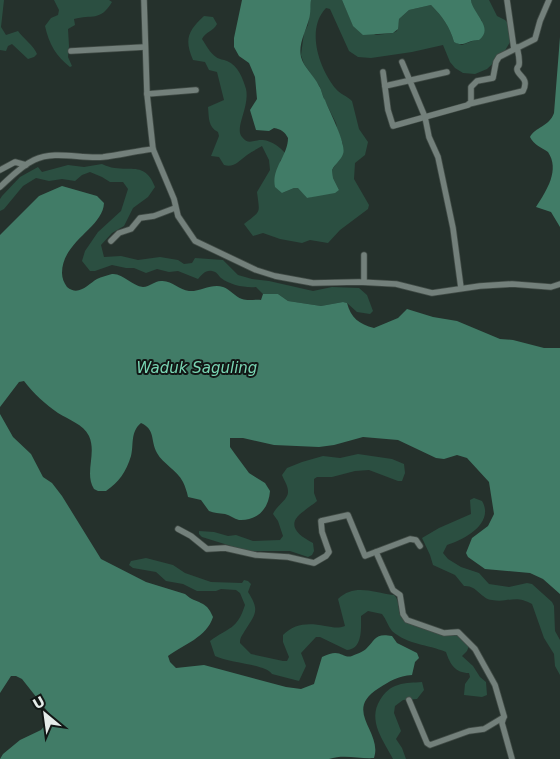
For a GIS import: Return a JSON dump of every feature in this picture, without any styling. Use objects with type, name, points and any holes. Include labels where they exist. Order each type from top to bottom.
[{"type":"street","points":[[144,0],[147,94],[153,148],[174,199],[175,208],[181,222],[196,241],[256,270],[275,276],[312,283],[364,282],[404,285],[432,293],[461,288],[512,284],[551,287],[560,284]]},
{"type":"street","points":[[383,72],[388,110],[394,126],[469,104],[523,91],[525,86],[524,77],[518,72],[519,64],[507,0]]},
{"type":"street","points":[[469,104],[471,102],[470,87],[477,81],[493,78],[496,62],[503,54],[535,38],[549,0]]},
{"type":"street","points":[[71,50],[146,48]]},
{"type":"street","points":[[402,62],[426,117],[429,137],[438,157],[453,228],[461,288]]},
{"type":"street","points":[[385,86],[447,72]]},
{"type":"street","points":[[147,94],[196,90]]},
{"type":"street","points":[[0,187],[26,165],[37,159],[64,155],[103,157],[153,148]]},
{"type":"street","points":[[0,170],[15,162],[26,165]]},
{"type":"street","points":[[111,241],[119,233],[131,229],[140,218],[154,216],[175,208]]},
{"type":"street","points":[[364,255],[364,282]]},
{"type":"street","points":[[178,529],[207,548],[225,548],[256,555],[288,557],[314,563],[326,556],[328,552],[321,521],[348,515],[365,556],[410,539],[416,540],[420,546]]},
{"type":"street","points":[[376,552],[393,590],[400,595],[403,614],[407,620],[444,632],[458,632],[475,649],[495,684],[505,717],[502,722],[512,759]]},
{"type":"street","points":[[409,700],[427,743],[430,745],[469,731],[484,729],[505,717]]},
{"type":"shaded area","points":[[0,0],[4,0],[1,27],[6,35],[18,31],[36,51],[37,54],[34,57],[28,59],[12,44],[8,46],[6,51],[0,50]]},
{"type":"shaded area","points":[[54,0],[109,0],[112,2],[99,15],[74,19],[75,25],[68,29],[68,57],[72,66],[70,67],[54,49],[45,26],[51,18],[58,15],[59,10]]},
{"type":"shaded area","points":[[311,0],[342,0],[353,25],[376,35],[397,31],[399,19],[409,10],[431,5],[445,22],[454,42],[462,45],[475,40],[482,21],[472,7],[471,0],[489,0],[497,16],[508,23],[510,42],[503,54],[487,69],[475,74],[463,73],[455,68],[450,62],[443,45],[371,58],[358,57],[349,51],[330,9],[326,8],[316,27],[317,50],[330,81],[338,91],[352,101],[359,129],[368,142],[365,155],[355,163],[354,179],[369,205],[368,209],[340,230],[328,243],[310,240],[302,243],[280,239],[263,233],[253,236],[244,224],[259,209],[257,192],[270,170],[269,160],[262,146],[231,166],[224,165],[219,157],[211,156],[219,136],[218,132],[212,128],[208,107],[224,100],[217,72],[209,70],[205,62],[193,60],[188,41],[194,26],[204,16],[213,17],[217,24],[202,39],[214,55],[231,63],[240,73],[247,96],[240,128],[242,137],[249,142],[263,140],[270,142],[286,154],[280,161],[282,193],[299,188],[307,198],[339,190],[333,178],[332,170],[340,158],[343,144],[320,87],[304,64],[301,55],[304,33],[308,25]]},
{"type":"shaded area","points":[[102,164],[145,172],[151,178],[155,187],[148,197],[133,208],[124,226],[112,233],[101,245],[104,257],[121,256],[138,260],[160,257],[178,260],[184,264],[192,263],[195,258],[223,260],[238,275],[252,279],[313,291],[332,287],[359,288],[367,295],[373,311],[370,314],[357,312],[347,303],[343,302],[321,306],[288,301],[278,294],[263,294],[256,287],[233,284],[212,271],[202,274],[198,279],[178,271],[169,272],[157,269],[146,273],[134,268],[112,265],[90,271],[82,261],[85,251],[98,232],[121,211],[128,189],[123,182],[110,182],[90,172],[82,175],[75,181],[62,179],[49,181],[36,178],[23,186],[4,209],[0,211],[0,199],[2,196],[20,177],[38,167],[42,172],[68,165],[84,167]]},
{"type":"shaded area","points":[[358,454],[392,459],[404,464],[405,473],[402,481],[369,470],[314,479],[314,493],[317,501],[298,516],[294,525],[298,533],[313,543],[314,551],[312,555],[308,557],[290,551],[247,551],[202,537],[199,534],[199,531],[214,532],[228,536],[236,535],[253,541],[280,540],[283,536],[278,521],[273,514],[288,494],[282,475],[287,468],[323,456],[340,458]]},
{"type":"shaded area","points":[[474,498],[482,501],[485,509],[481,523],[469,535],[447,545],[443,553],[448,559],[461,567],[479,573],[489,584],[509,587],[527,583],[532,584],[552,602],[554,606],[555,631],[560,640],[560,675],[555,666],[554,654],[544,638],[532,604],[516,599],[498,601],[488,599],[476,590],[464,586],[455,575],[433,565],[422,538],[439,528],[471,514],[470,500]]},
{"type":"shaded area","points":[[146,558],[173,565],[185,573],[211,582],[242,583],[244,580],[248,581],[251,584],[248,592],[254,604],[255,612],[240,639],[240,643],[251,654],[283,661],[287,661],[289,657],[283,642],[283,635],[292,628],[308,624],[335,628],[345,626],[338,599],[344,594],[351,591],[364,590],[394,595],[404,620],[416,626],[457,634],[469,646],[462,656],[486,682],[487,695],[482,697],[464,695],[465,684],[470,677],[469,673],[457,670],[449,660],[446,652],[411,642],[398,636],[392,631],[382,614],[368,611],[361,616],[360,637],[356,646],[352,649],[347,650],[320,637],[316,637],[301,653],[306,666],[299,681],[272,674],[262,668],[215,656],[210,641],[232,627],[239,619],[245,605],[240,593],[236,590],[221,589],[216,591],[197,591],[183,584],[166,581],[156,572],[133,568],[129,565],[131,561]]},
{"type":"shaded area","points":[[422,682],[424,690],[417,699],[403,700],[395,706],[394,713],[401,731],[396,739],[406,759],[393,759],[378,731],[375,716],[376,708],[383,695],[392,687],[404,683]]},
{"type":"water","points":[[242,0],[311,0],[310,17],[301,42],[300,52],[304,65],[320,88],[337,127],[344,149],[341,158],[332,170],[333,178],[339,190],[335,193],[307,198],[298,188],[282,193],[275,187],[275,174],[285,151],[288,138],[283,131],[276,128],[269,131],[256,130],[250,110],[257,99],[255,77],[249,63],[239,56],[234,47],[234,38]]},
{"type":"water","points":[[342,0],[471,0],[484,25],[485,31],[479,40],[458,44],[454,42],[445,22],[431,5],[409,10],[399,19],[398,29],[393,33],[363,35],[353,26]]},
{"type":"water","points":[[560,37],[560,227],[551,212],[536,207],[551,180],[553,166],[548,152],[536,144],[530,137],[552,118],[554,113]]},
{"type":"water","name":"Waduk Saguling","points":[[62,186],[97,196],[104,203],[102,212],[97,220],[75,243],[68,252],[64,262],[63,279],[71,290],[79,290],[97,279],[112,274],[120,275],[143,287],[161,281],[169,282],[189,291],[219,286],[226,288],[244,300],[261,300],[263,294],[278,294],[288,301],[321,306],[347,303],[356,320],[374,328],[398,318],[407,309],[433,317],[457,321],[500,339],[513,340],[544,348],[560,348],[560,594],[543,579],[530,573],[485,569],[468,557],[466,553],[472,538],[488,526],[494,514],[489,482],[467,458],[457,455],[444,459],[436,458],[398,440],[363,437],[319,447],[274,445],[243,438],[230,438],[230,447],[249,473],[265,483],[270,491],[265,508],[257,516],[246,520],[239,520],[209,511],[201,500],[188,497],[180,478],[157,453],[151,432],[141,423],[135,430],[131,456],[121,476],[106,491],[94,489],[90,476],[91,443],[89,436],[83,428],[49,406],[24,381],[19,382],[0,407],[0,235],[39,196]]},
{"type":"water","points":[[0,414],[13,437],[31,454],[43,477],[52,483],[62,496],[101,559],[146,582],[185,594],[207,607],[210,611],[213,617],[206,630],[168,656],[170,662],[176,668],[204,665],[286,687],[301,689],[314,684],[322,657],[333,653],[352,656],[365,650],[374,640],[382,635],[392,636],[397,643],[417,653],[419,658],[415,662],[412,675],[398,678],[383,685],[369,697],[364,705],[366,721],[375,748],[374,758],[0,759],[3,754],[20,740],[41,730],[52,717],[22,679],[16,676],[11,676],[0,693]]}]
